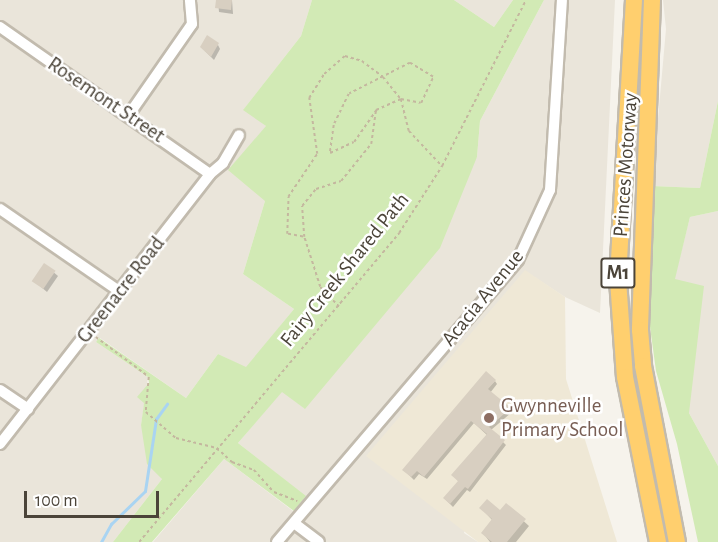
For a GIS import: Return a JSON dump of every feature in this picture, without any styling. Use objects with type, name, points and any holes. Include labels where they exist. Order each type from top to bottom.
[{"type":"highway","name":"Princes Motorway","points":[[634,0],[618,280],[625,377],[658,542]]},
{"type":"highway","name":"Princes Motorway","points":[[652,0],[640,330],[668,496],[679,542]]},
{"type":"street","points":[[128,116],[192,24],[190,0]]},
{"type":"street","name":"Acacia Avenue","points":[[277,542],[518,260],[550,190],[562,0]]},
{"type":"street","name":"Rosemont Street","points":[[0,27],[210,174]]},
{"type":"street","name":"Greenacre Road","points":[[0,444],[210,174],[223,163],[239,135]]},
{"type":"street","points":[[0,209],[118,291]]},
{"type":"street","points":[[0,390],[28,409]]},
{"type":"street","points":[[294,523],[319,542]]},
{"type":"path","name":"Fairy Creek Shared Path","points":[[139,542],[399,233],[442,166],[526,0]]},
{"type":"path","points":[[304,237],[287,234],[288,197],[317,154],[309,98],[324,74],[345,56],[362,61],[383,77],[401,99],[409,131],[442,166]]},
{"type":"path","points":[[410,63],[433,77],[421,103],[401,99],[376,110],[354,142],[330,153],[334,125],[349,94],[410,63]]},
{"type":"path","points":[[339,307],[320,287],[304,237],[302,206],[316,189],[341,181],[371,144],[376,110]]},
{"type":"path","points":[[88,331],[149,377],[146,412],[151,417],[185,442],[217,448],[232,462],[254,470],[274,492],[298,502]]},
{"type":"shaded area","points":[[0,0],[312,0],[301,36],[244,109],[266,126],[265,201],[243,274],[294,309],[246,368],[218,354],[186,398],[100,338],[96,342],[148,377],[141,425],[162,479],[113,542],[0,542]]},
{"type":"shaded area","points":[[454,0],[513,0],[494,27]]},
{"type":"shaded area","points":[[544,0],[615,0],[600,313],[565,297],[525,271],[464,533],[478,542],[153,542],[224,459],[293,511],[306,497],[238,443],[282,391],[304,408],[477,157],[480,121]]},
{"type":"shaded area","points":[[663,0],[718,0],[718,101],[700,188],[652,186],[666,29]]},
{"type":"shaded area","points":[[718,211],[718,466],[689,413],[674,280],[690,217]]},
{"type":"shaded area","name":"Gwynneville Primary School","points":[[525,270],[565,297],[566,379],[617,542],[478,542],[366,456]]},
{"type":"green space","points":[[312,0],[454,0],[494,27],[513,0],[544,0],[480,121],[477,157],[440,248],[305,409],[282,392],[238,443],[306,496],[294,511],[224,459],[152,542],[113,542],[162,479],[147,464],[141,425],[144,403],[137,397],[149,383],[148,377],[96,342],[99,338],[186,398],[218,354],[246,367],[294,309],[243,274],[265,201],[228,170],[266,126],[243,110],[301,36]]},
{"type":"green space","points":[[718,101],[718,211],[690,217],[675,279],[704,286],[689,413],[718,466],[718,542],[698,542],[677,444],[656,371],[650,327],[647,299],[652,186],[700,188]]},
{"type":"building","points":[[216,0],[232,0],[231,10],[215,8]]},
{"type":"building","points":[[207,35],[219,43],[211,57],[200,47]]},
{"type":"building","points":[[44,263],[56,271],[43,289],[32,281]]},
{"type":"building","points":[[486,371],[496,380],[488,389],[511,408],[489,427],[505,440],[468,489],[465,487],[450,504],[443,498],[458,481],[451,475],[487,434],[471,421],[424,477],[417,471],[411,477],[402,470]]},
{"type":"building","points":[[487,499],[500,510],[506,503],[526,519],[507,542],[492,542],[481,533],[492,519],[479,508]]},
{"type":"waterway","points":[[101,542],[111,524],[145,491],[156,419],[167,404]]},
{"type":"place","name":"Gwynneville Primary School","points":[[489,418]]}]
